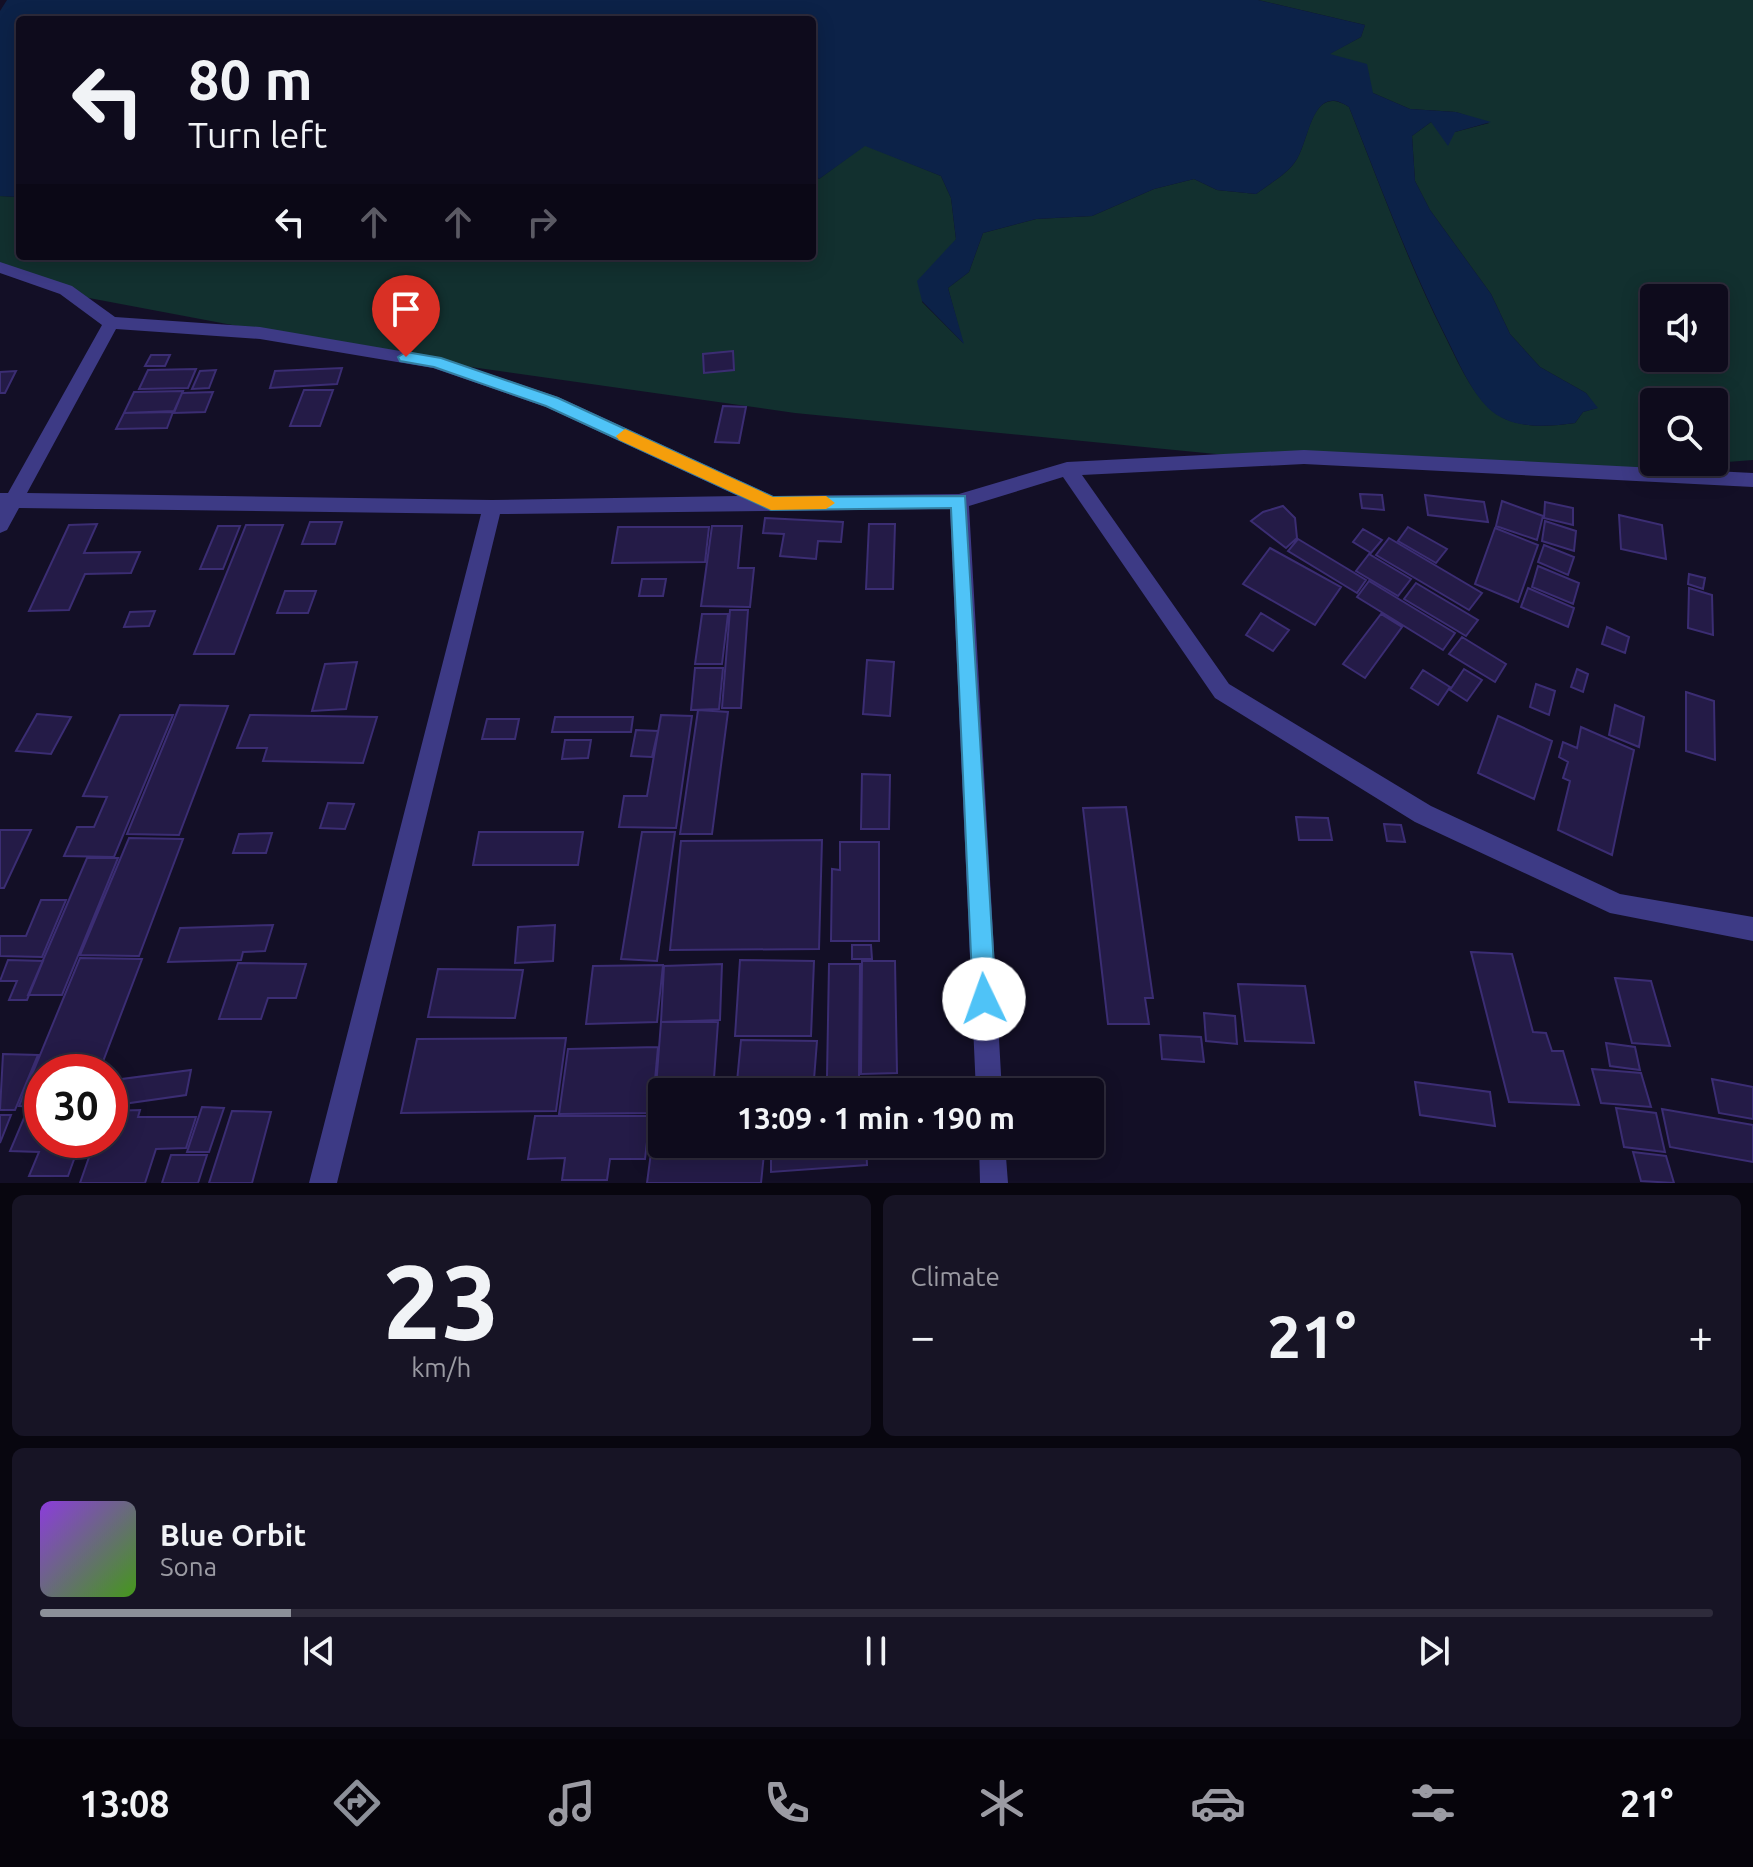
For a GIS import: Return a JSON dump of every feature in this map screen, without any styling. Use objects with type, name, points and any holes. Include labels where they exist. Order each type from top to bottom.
[{"type":"street","points":[[0,267],[66,290],[111,323],[260,333],[435,362],[552,402],[771,503]]},
{"type":"street","points":[[0,525],[7,500],[111,323]]},
{"type":"street","points":[[7,500],[492,507],[959,501],[1067,469],[1304,457],[1753,480]]},
{"type":"street","points":[[1067,469],[1222,691],[1423,814],[1618,905],[1753,929]]},
{"type":"street","points":[[959,501],[988,1078]]},
{"type":"street","points":[[323,1183],[492,507]]},
{"type":"street","points":[[993,1158],[994,1183]]},
{"type":"green space","points":[[1258,0],[1753,0],[1753,460],[1728,462],[1728,388],[1640,388],[1640,469],[1546,476],[1288,461],[795,413],[407,358],[89,298],[0,270],[0,196],[16,197],[16,260],[816,260],[816,176],[819,179],[865,145],[941,176],[951,198],[956,239],[922,302],[963,343],[948,288],[969,272],[983,233],[1036,219],[1092,216],[1154,189],[1194,179],[1217,190],[1256,194],[1291,167],[1319,108],[1326,102],[1336,101],[1349,107],[1418,278],[1458,363],[1488,407],[1507,420],[1541,426],[1575,423],[1583,412],[1597,408],[1586,393],[1540,367],[1510,334],[1491,294],[1430,210],[1415,181],[1412,136],[1431,122],[1455,132],[1489,123],[1456,112],[1410,109],[1373,93],[1329,54],[1361,37],[1365,25]]},
{"type":"water","points":[[7,0],[1258,0],[1365,25],[1361,37],[1330,54],[1367,64],[1373,93],[1410,109],[1456,112],[1491,122],[1455,132],[1448,146],[1431,122],[1412,136],[1415,181],[1430,210],[1491,294],[1510,334],[1540,367],[1586,393],[1598,408],[1583,412],[1575,423],[1529,425],[1497,415],[1482,401],[1460,366],[1420,282],[1349,107],[1336,101],[1327,102],[1319,108],[1291,167],[1256,194],[1217,190],[1194,179],[1154,189],[1092,216],[1036,219],[983,233],[969,272],[948,288],[964,344],[922,301],[917,281],[956,239],[951,198],[941,176],[865,146],[819,179],[816,176],[816,16],[16,16],[16,197],[0,196],[0,11]]},
{"type":"building","points":[[733,351],[734,370],[704,373],[703,354]]},
{"type":"building","points":[[151,355],[170,355],[165,366],[145,366]]},
{"type":"building","points":[[342,368],[337,384],[270,388],[275,371]]},
{"type":"building","points":[[196,369],[188,388],[139,389],[148,370]]},
{"type":"building","points":[[216,370],[209,388],[192,389],[200,371]]},
{"type":"building","points":[[16,371],[5,393],[0,393],[0,372]]},
{"type":"building","points":[[304,390],[333,390],[320,426],[290,426]]},
{"type":"building","points":[[183,391],[174,411],[124,413],[134,392]]},
{"type":"building","points":[[213,392],[205,412],[174,413],[182,393]]},
{"type":"building","points":[[723,406],[746,407],[739,443],[715,442]]},
{"type":"building","points":[[173,412],[167,428],[116,429],[124,413]]},
{"type":"building","points":[[1360,494],[1382,495],[1384,510],[1362,508]]},
{"type":"building","points":[[1425,495],[1484,502],[1488,522],[1428,515]]},
{"type":"building","points":[[1502,501],[1543,516],[1537,540],[1496,526]]},
{"type":"building","points":[[1545,502],[1573,508],[1573,525],[1544,518]]},
{"type":"building","points":[[1283,506],[1295,518],[1297,538],[1286,548],[1251,521],[1263,512]]},
{"type":"building","points":[[1619,515],[1662,525],[1666,559],[1621,549]]},
{"type":"building","points":[[765,518],[843,522],[841,542],[818,541],[816,559],[780,556],[784,534],[763,533]]},
{"type":"building","points":[[1545,521],[1576,531],[1574,551],[1542,541]]},
{"type":"building","points":[[310,522],[342,522],[335,544],[302,544]]},
{"type":"building","points":[[97,524],[84,553],[140,552],[131,573],[85,574],[69,610],[29,611],[69,525]]},
{"type":"building","points":[[869,524],[895,524],[893,589],[866,589]]},
{"type":"building","points":[[246,525],[283,525],[234,654],[194,654]]},
{"type":"building","points":[[218,526],[240,526],[223,569],[200,569]]},
{"type":"building","points":[[712,526],[742,526],[738,568],[754,568],[750,607],[701,606]]},
{"type":"building","points":[[618,527],[709,527],[705,562],[612,563]]},
{"type":"building","points":[[1408,527],[1447,549],[1436,563],[1398,541]]},
{"type":"building","points":[[1495,528],[1538,545],[1518,602],[1475,584]]},
{"type":"building","points":[[1363,529],[1382,540],[1371,553],[1353,542]]},
{"type":"building","points":[[1389,538],[1482,593],[1469,610],[1376,555]]},
{"type":"building","points":[[1298,539],[1366,580],[1357,593],[1288,551]]},
{"type":"building","points":[[1544,545],[1574,557],[1568,575],[1538,562]]},
{"type":"building","points":[[1270,548],[1341,587],[1315,625],[1243,584]]},
{"type":"building","points":[[1369,554],[1411,579],[1398,596],[1356,571]]},
{"type":"building","points":[[1538,566],[1579,583],[1573,604],[1532,587]]},
{"type":"building","points":[[1689,574],[1705,578],[1703,589],[1688,584]]},
{"type":"building","points":[[642,579],[666,579],[663,596],[639,596]]},
{"type":"building","points":[[1369,581],[1455,633],[1443,650],[1357,597]]},
{"type":"building","points":[[1416,583],[1478,620],[1466,636],[1404,599]]},
{"type":"building","points":[[1528,588],[1574,608],[1568,627],[1521,607]]},
{"type":"building","points":[[1689,588],[1712,595],[1713,635],[1688,628]]},
{"type":"building","points":[[285,591],[316,591],[308,613],[277,613]]},
{"type":"building","points":[[730,610],[748,610],[741,708],[722,708]]},
{"type":"building","points":[[155,611],[149,626],[124,627],[130,612]]},
{"type":"building","points":[[1261,613],[1289,630],[1273,651],[1246,635]]},
{"type":"building","points":[[702,614],[728,614],[722,664],[695,664]]},
{"type":"building","points":[[1381,614],[1402,627],[1365,678],[1343,664]]},
{"type":"building","points":[[1607,627],[1629,637],[1625,653],[1602,644]]},
{"type":"building","points":[[1462,637],[1506,664],[1495,682],[1449,654]]},
{"type":"building","points":[[867,660],[894,662],[890,716],[863,714]]},
{"type":"building","points":[[357,662],[346,709],[312,711],[325,664]]},
{"type":"building","points":[[695,668],[723,668],[719,709],[691,710]]},
{"type":"building","points":[[1464,669],[1482,680],[1467,701],[1450,690]]},
{"type":"building","points":[[1577,669],[1588,674],[1583,692],[1571,687]]},
{"type":"building","points":[[1423,670],[1450,687],[1438,705],[1411,688]]},
{"type":"building","points":[[1536,684],[1555,691],[1549,715],[1530,707]]},
{"type":"building","points":[[1686,692],[1714,701],[1715,760],[1686,751]]},
{"type":"building","points":[[180,705],[228,706],[179,835],[127,834]]},
{"type":"building","points":[[1615,705],[1644,717],[1639,747],[1609,735]]},
{"type":"building","points":[[698,710],[728,712],[712,834],[680,834]]},
{"type":"building","points":[[37,714],[71,717],[51,754],[16,751]]},
{"type":"building","points":[[120,715],[173,715],[114,857],[64,856],[77,827],[94,827],[107,797],[83,796]]},
{"type":"building","points":[[250,715],[377,717],[363,763],[263,761],[267,748],[237,748]]},
{"type":"building","points":[[661,715],[692,716],[676,828],[619,827],[624,796],[647,796]]},
{"type":"building","points":[[1498,716],[1552,741],[1534,799],[1478,773]]},
{"type":"building","points":[[555,717],[633,717],[631,732],[552,732]]},
{"type":"building","points":[[487,719],[519,719],[515,739],[482,739]]},
{"type":"building","points":[[1581,727],[1634,750],[1612,855],[1558,830],[1570,781],[1563,778],[1568,762],[1559,757],[1563,742],[1577,748]]},
{"type":"building","points":[[636,730],[658,731],[652,757],[631,756]]},
{"type":"building","points":[[565,740],[591,740],[588,758],[562,759]]},
{"type":"building","points":[[862,774],[890,775],[889,829],[861,829]]},
{"type":"building","points":[[328,803],[354,804],[345,829],[320,828]]},
{"type":"building","points":[[1126,807],[1153,998],[1145,998],[1149,1024],[1108,1024],[1083,808]]},
{"type":"building","points":[[1296,817],[1328,818],[1332,840],[1299,840]]},
{"type":"building","points":[[1384,824],[1401,825],[1405,842],[1387,841]]},
{"type":"building","points":[[0,830],[31,830],[4,888],[0,888]]},
{"type":"building","points":[[479,832],[583,832],[578,865],[473,865]]},
{"type":"building","points":[[642,832],[675,832],[657,961],[621,959]]},
{"type":"building","points":[[272,833],[266,853],[233,853],[239,834]]},
{"type":"building","points":[[129,838],[183,839],[139,956],[80,955]]},
{"type":"building","points":[[822,840],[819,949],[670,950],[681,841]]},
{"type":"building","points":[[840,842],[879,842],[879,941],[831,941],[832,869],[840,870]]},
{"type":"building","points":[[87,858],[118,858],[62,995],[28,995]]},
{"type":"building","points":[[41,900],[66,900],[42,957],[0,956],[0,936],[26,936]]},
{"type":"building","points":[[273,925],[265,951],[243,952],[241,960],[168,962],[180,928]]},
{"type":"building","points":[[555,925],[553,961],[515,963],[518,927]]},
{"type":"building","points":[[852,945],[871,945],[872,959],[852,959]]},
{"type":"building","points":[[1471,952],[1512,954],[1533,1032],[1546,1033],[1552,1051],[1563,1051],[1579,1105],[1509,1102]]},
{"type":"building","points":[[80,958],[142,959],[106,1054],[40,1054]]},
{"type":"building","points":[[8,960],[43,961],[27,1000],[9,1000],[17,981],[0,981]]},
{"type":"building","points":[[740,960],[814,961],[811,1036],[735,1036]]},
{"type":"building","points":[[862,961],[895,961],[897,1073],[861,1074]]},
{"type":"building","points":[[238,963],[306,964],[296,998],[268,998],[261,1019],[219,1019]]},
{"type":"building","points":[[722,964],[720,1020],[661,1022],[664,966]]},
{"type":"building","points":[[829,964],[860,964],[859,1077],[827,1077]]},
{"type":"building","points":[[663,965],[657,1022],[586,1024],[593,966]]},
{"type":"building","points":[[438,969],[523,970],[515,1018],[428,1017]]},
{"type":"building","points":[[1615,978],[1651,981],[1670,1046],[1632,1043]]},
{"type":"building","points":[[1238,984],[1305,986],[1314,1043],[1245,1041]]},
{"type":"building","points":[[1204,1013],[1235,1016],[1237,1044],[1206,1041]]},
{"type":"building","points":[[661,1022],[718,1022],[714,1078],[657,1078]]},
{"type":"building","points":[[1160,1035],[1201,1037],[1204,1062],[1162,1059]]},
{"type":"building","points":[[566,1038],[556,1111],[401,1113],[417,1039]]},
{"type":"building","points":[[741,1040],[817,1041],[814,1078],[737,1078]]},
{"type":"building","points":[[1606,1043],[1635,1047],[1640,1070],[1610,1066]]},
{"type":"building","points":[[658,1047],[655,1078],[648,1078],[648,1113],[559,1114],[568,1049]]},
{"type":"building","points":[[3,1054],[24,1055],[24,1088],[15,1110],[0,1110]]},
{"type":"building","points":[[1592,1069],[1641,1073],[1651,1107],[1601,1103]]},
{"type":"building","points":[[191,1070],[186,1095],[128,1103],[128,1078]]},
{"type":"building","points":[[1712,1079],[1753,1087],[1753,1119],[1719,1113]]},
{"type":"building","points":[[1415,1082],[1490,1092],[1495,1126],[1420,1115]]},
{"type":"building","points":[[202,1107],[224,1108],[209,1152],[187,1152]]},
{"type":"building","points":[[1616,1108],[1656,1113],[1665,1152],[1624,1147]]},
{"type":"building","points":[[1662,1109],[1753,1125],[1753,1162],[1670,1147]]},
{"type":"building","points":[[128,1110],[140,1110],[138,1117],[196,1117],[186,1148],[156,1149],[145,1183],[80,1183],[89,1158],[128,1158]]},
{"type":"building","points":[[232,1111],[271,1112],[252,1183],[209,1183]]},
{"type":"building","points":[[0,1115],[11,1115],[0,1143]]},
{"type":"building","points":[[535,1116],[648,1116],[645,1159],[610,1159],[607,1180],[562,1180],[565,1158],[528,1159]]},
{"type":"building","points":[[24,1118],[24,1151],[10,1151]]},
{"type":"building","points":[[1633,1152],[1666,1156],[1674,1183],[1641,1181]]},
{"type":"building","points":[[171,1155],[207,1155],[198,1183],[162,1183]]},
{"type":"building","points":[[36,1158],[74,1158],[68,1176],[29,1176]]},
{"type":"building","points":[[650,1158],[764,1158],[761,1183],[647,1183]]},
{"type":"building","points":[[771,1158],[867,1158],[867,1165],[771,1172]]},
{"type":"slow traffic","points":[[625,436],[771,503],[826,503]]},
{"type":"route","points":[[406,357],[435,362],[552,402],[771,503],[959,501],[984,999]]}]
